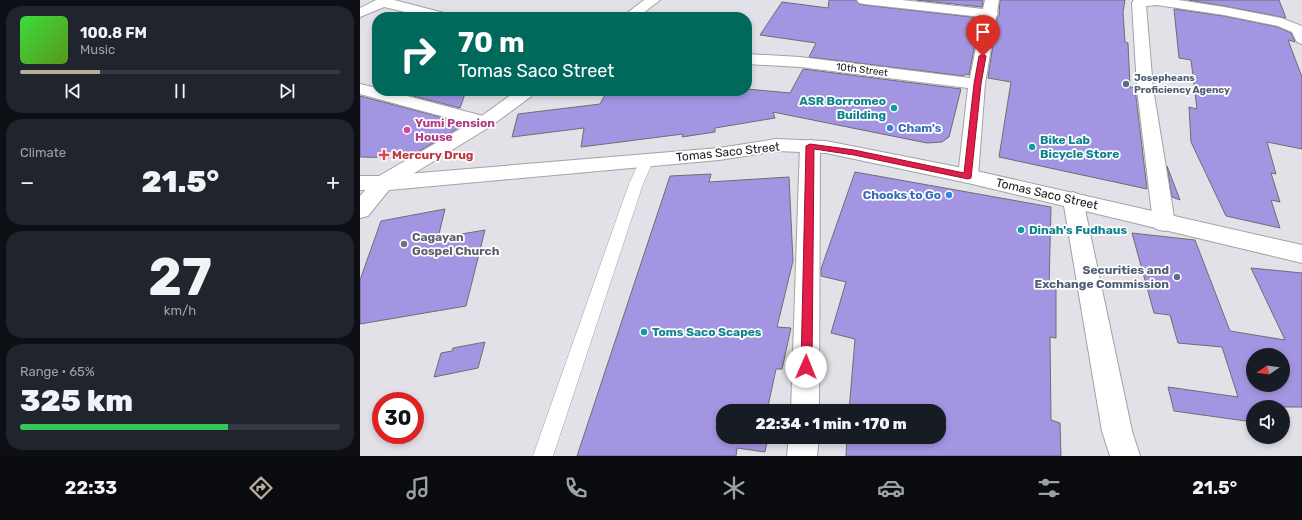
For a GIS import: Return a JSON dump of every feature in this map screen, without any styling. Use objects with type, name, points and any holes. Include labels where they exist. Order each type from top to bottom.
[{"type":"street","points":[[636,12],[653,0]]},
{"type":"street","points":[[864,0],[991,7],[977,84],[968,176]]},
{"type":"street","points":[[360,13],[383,1],[424,12]]},
{"type":"street","points":[[1164,223],[1145,88],[1139,3],[1147,1],[1164,2],[1224,11],[1281,22],[1299,30],[1302,39]]},
{"type":"street","name":"10th Street","points":[[752,59],[800,62],[977,84]]},
{"type":"street","points":[[360,89],[372,92]]},
{"type":"street","points":[[387,96],[485,122]]},
{"type":"street","points":[[360,210],[383,183],[485,122],[519,96]]},
{"type":"street","name":"Tomas Saco Street","points":[[360,183],[383,183],[646,161],[719,154],[776,145],[810,146],[854,152],[968,176],[1302,254]]},
{"type":"street","points":[[805,404],[810,146]]},
{"type":"street","points":[[1072,200],[1121,444]]},
{"type":"street","points":[[802,456],[803,444]]},
{"type":"lane","points":[[543,456],[646,161]]},
{"type":"building","points":[[829,0],[856,0],[859,4],[864,5],[980,18],[969,75],[965,74],[964,76],[809,57],[816,43],[760,35],[782,2],[828,8]]},
{"type":"building","points":[[916,0],[983,0],[982,7]]},
{"type":"building","points":[[1000,0],[1125,0],[1123,12],[1125,42],[1128,43],[1130,87],[1135,88],[1147,189],[999,157],[1011,82],[988,78],[997,18],[999,15]]},
{"type":"building","points":[[1188,0],[1279,0],[1286,18],[1224,6]]},
{"type":"building","points":[[1174,9],[1224,16],[1278,27],[1291,33],[1295,42],[1288,40],[1302,77],[1302,149],[1267,142],[1276,174],[1271,173],[1280,202],[1271,200],[1280,228],[1226,216],[1191,142],[1189,107],[1197,109],[1191,60],[1179,58]]},
{"type":"building","points":[[803,69],[961,89],[949,137],[942,142],[927,143],[773,112],[775,118],[715,128],[715,132],[682,137],[683,134],[581,147],[584,128],[512,137],[518,114],[600,104],[604,96],[752,96],[752,89],[790,93]]},
{"type":"building","name":"Yumi Pension House","points":[[360,96],[448,119],[442,123],[456,122],[465,124],[408,158],[360,157]]},
{"type":"building","points":[[413,96],[464,96],[460,108]]},
{"type":"building","points":[[1167,166],[1180,200],[1172,197]]},
{"type":"building","points":[[855,172],[1051,207],[1049,287],[1056,288],[1056,338],[1050,337],[1051,420],[1060,423],[1061,456],[846,456],[847,444],[946,444],[946,404],[850,404],[855,339],[831,333],[846,282],[821,276],[821,269]]},
{"type":"building","points":[[711,174],[709,182],[789,177],[793,261],[777,327],[791,328],[782,369],[776,369],[768,404],[716,404],[716,444],[767,444],[765,452],[737,448],[736,456],[577,456],[670,176]]},
{"type":"building","points":[[445,209],[438,238],[485,230],[466,306],[360,324],[360,280],[381,221]]},
{"type":"building","points":[[1132,233],[1195,240],[1230,331],[1285,340],[1251,268],[1302,273],[1302,407],[1290,407],[1290,400],[1246,400],[1246,421],[1174,411],[1168,387],[1238,397],[1222,347],[1178,343],[1170,315],[1154,313]]},
{"type":"building","points":[[485,342],[478,368],[434,377],[441,353],[452,351],[453,348]]},
{"type":"place","name":"Josepheans Proficiency Agency","points":[[1126,84]]},
{"type":"place","name":"ASR Borromeo Building","points":[[894,108]]},
{"type":"place","name":"Cham's","points":[[890,128]]},
{"type":"place","name":"Yumi Pension House","points":[[407,130]]},
{"type":"place","name":"Bike Lab Bicycle Store","points":[[1032,147]]},
{"type":"place","name":"Mercury Drug","points":[[384,155]]},
{"type":"place","name":"Chooks to Go","points":[[949,195]]},
{"type":"place","name":"Dinah's Fudhaus","points":[[1021,230]]},
{"type":"place","name":"Cagayan Gospel Church","points":[[404,244]]},
{"type":"place","name":"Securities and Exchange Commission","points":[[1177,277]]},
{"type":"place","name":"Toms Saco Scapes","points":[[644,332]]},
{"type":"route","points":[[806,367],[810,146],[854,152],[968,176],[977,84],[983,56]]}]
